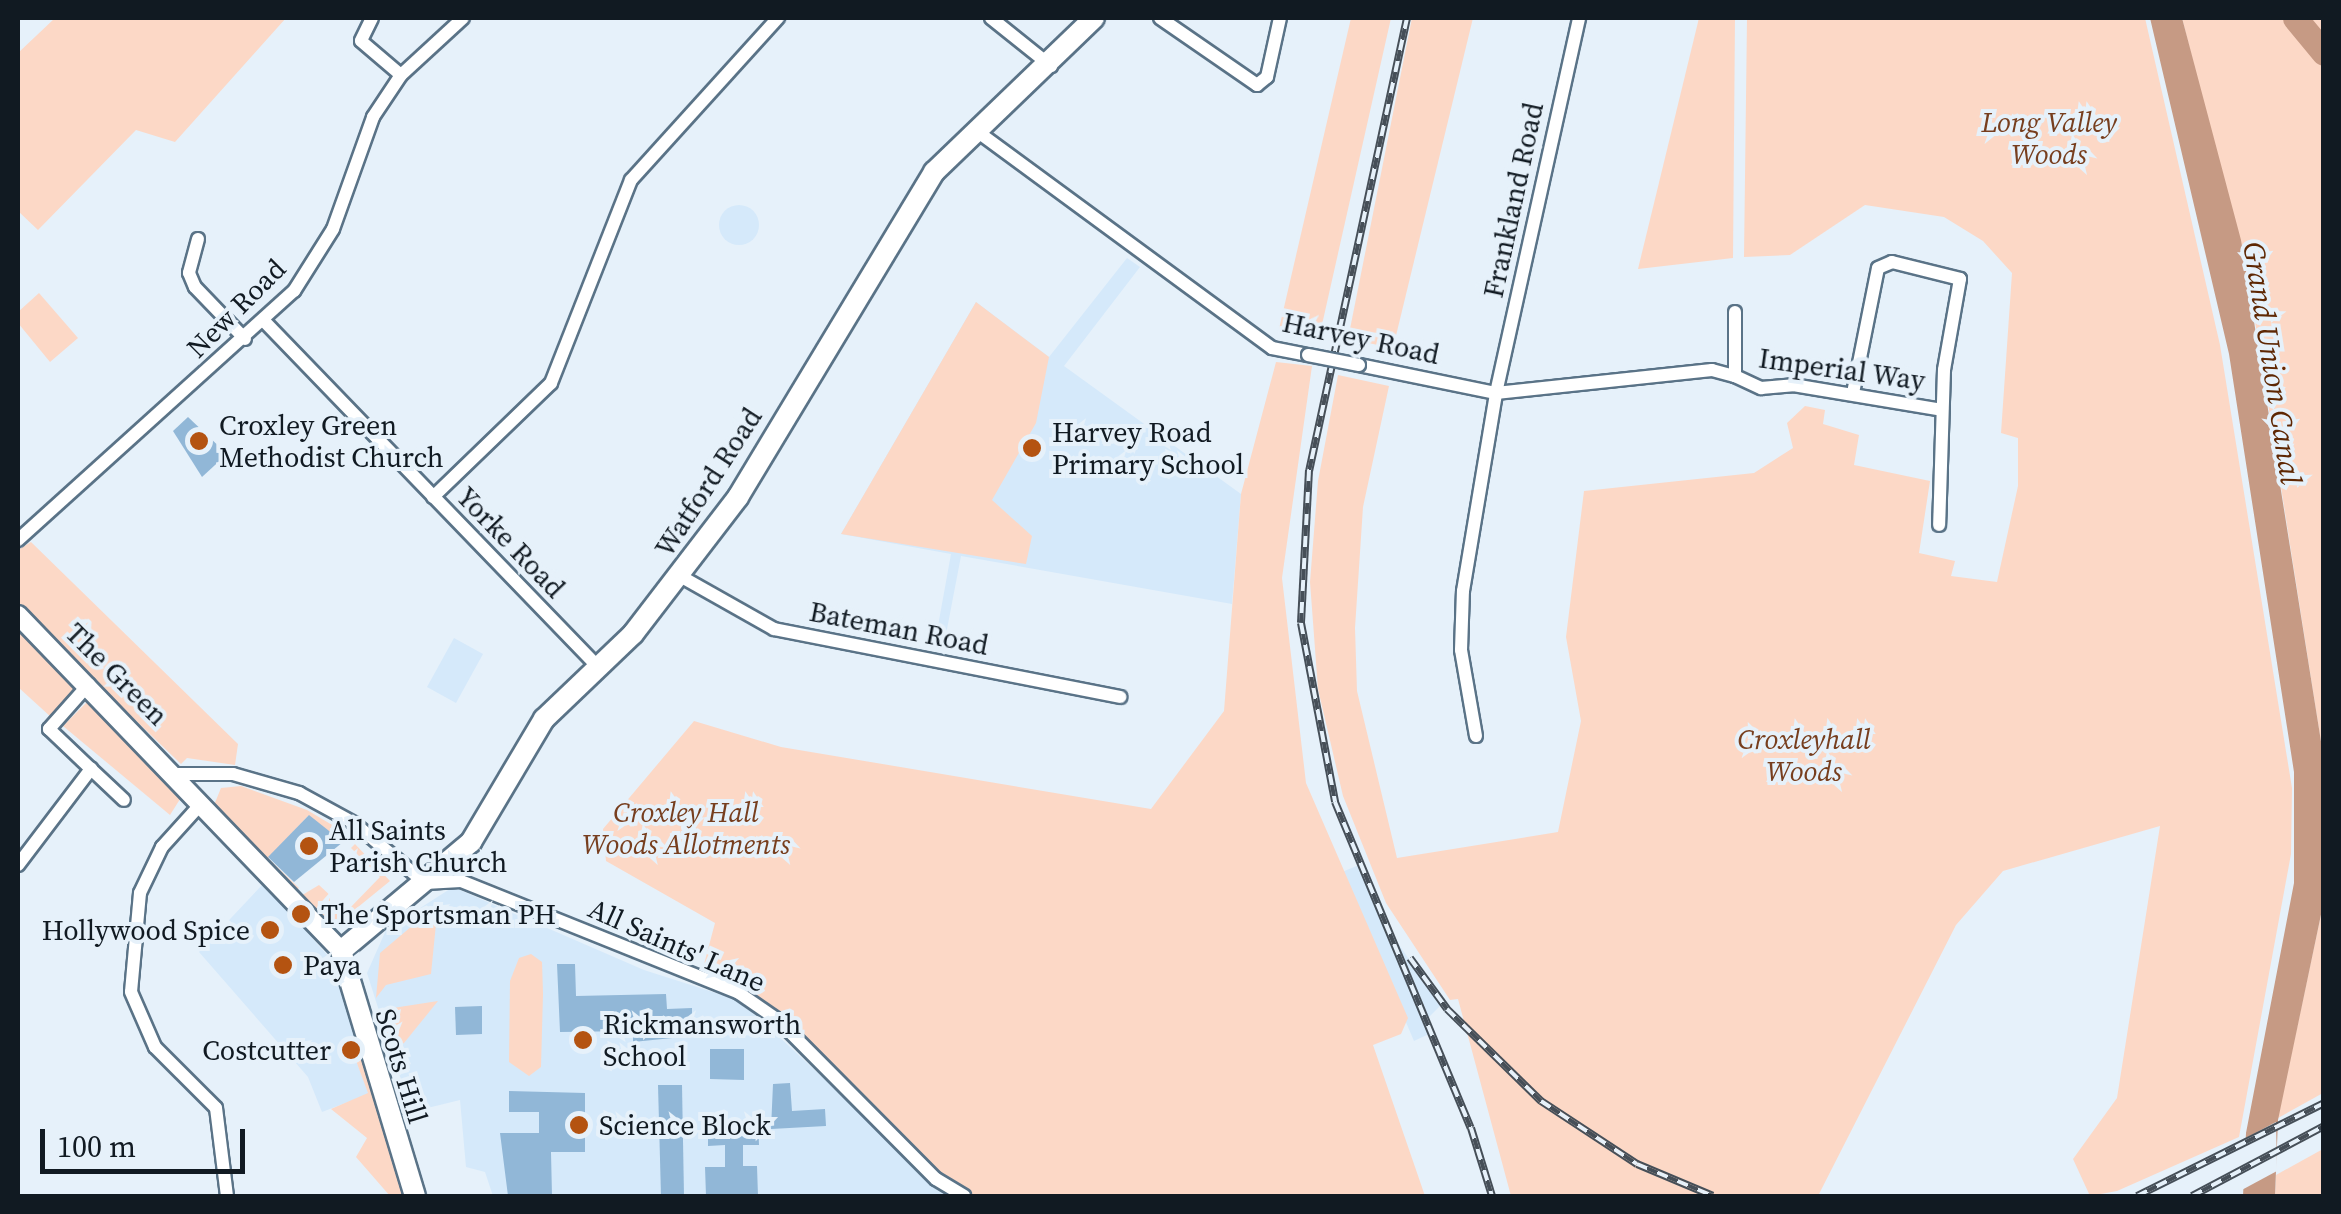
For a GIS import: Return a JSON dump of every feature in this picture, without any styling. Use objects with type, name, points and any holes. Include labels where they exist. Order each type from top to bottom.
[{"type":"main road","name":"Watford Road","points":[[341,951],[472,842],[512,763],[680,576],[738,497],[922,190],[978,132],[1052,66],[1094,18]]},
{"type":"main road","name":"Scots Hill","points":[[341,951],[415,1196]]},
{"type":"street","points":[[372,18],[361,41],[401,76]]},
{"type":"street","name":"New Road","points":[[18,540],[264,321],[328,239],[357,151],[401,76],[462,18]]},
{"type":"street","points":[[433,497],[551,382],[631,180],[778,18]]},
{"type":"street","points":[[991,18],[1052,66]]},
{"type":"street","points":[[1160,18],[1258,84],[1267,77],[1280,18]]},
{"type":"street","name":"Frankland Road","points":[[1476,736],[1461,650],[1462,591],[1496,393],[1579,18]]},
{"type":"street","name":"Harvey Road","points":[[978,132],[1272,348],[1496,393],[1712,370],[1735,376]]},
{"type":"street","points":[[198,239],[190,273],[195,287],[245,339]]},
{"type":"street","points":[[1853,393],[1878,268],[1898,262],[1953,274],[1963,285],[1942,410],[1939,525]]},
{"type":"street","points":[[1735,312],[1735,376]]},
{"type":"street","name":"Yorke Road","points":[[264,321],[598,667]]},
{"type":"street","name":"Imperial Way","points":[[1735,376],[1761,388],[1853,393],[1942,410]]},
{"type":"street","name":"Bateman Road","points":[[680,576],[774,630],[1120,697]]},
{"type":"street","name":"The Green","points":[[18,615],[177,774],[200,806],[341,951]]},
{"type":"street","points":[[89,684],[49,729],[124,800]]},
{"type":"street","points":[[18,865],[91,769]]},
{"type":"street","points":[[177,774],[234,774],[299,792],[354,823],[425,882]]},
{"type":"street","points":[[200,806],[162,847],[140,892],[131,992],[139,1025],[216,1108],[227,1196]]},
{"type":"street","name":"All Saints' Lane","points":[[425,882],[461,881],[739,992],[778,1020],[936,1179],[964,1196]]},
{"type":"shaded area","points":[[2150,18],[2182,18],[2241,240],[2323,754],[2323,905],[2278,1120],[2275,1196],[2243,1196],[2246,1133],[2294,883],[2294,772],[2229,354]]},
{"type":"shaded area","points":[[739,205],[753,211],[759,225],[753,239],[739,245],[725,239],[719,225],[725,211]]},
{"type":"shaded area","name":"Harvey Road Primary School","points":[[1127,258],[1140,267],[1064,366],[1241,494],[1232,604],[961,556],[943,650],[934,648],[951,554],[841,534],[976,302],[1049,357]]},
{"type":"shaded area","points":[[454,638],[483,654],[456,703],[427,687]]},
{"type":"shaded area","points":[[1359,865],[1397,942],[1441,1005],[1429,1017],[1415,999],[1431,1033],[1414,1041],[1342,872]]},
{"type":"shaded area","points":[[263,884],[331,959],[364,1052],[355,1058],[369,1094],[322,1112],[308,1077],[199,952]]},
{"type":"shaded area","name":"Rickmansworth School","points":[[453,887],[644,970],[741,1001],[949,1196],[493,1196],[485,1172],[466,1167],[460,1100],[399,1115],[407,1099],[367,973],[386,930]]},
{"type":"green space","points":[[55,18],[286,18],[175,142],[136,130],[38,230],[18,211],[18,53]]},
{"type":"green space","points":[[1351,18],[1391,18],[1319,338],[1279,329]]},
{"type":"green space","points":[[1412,18],[1473,18],[1393,348],[1348,339]]},
{"type":"green space","points":[[1699,18],[1735,18],[1733,258],[1638,269]]},
{"type":"green space","name":"Croxleyhall Woods","points":[[1747,18],[2145,18],[2220,345],[2292,788],[2291,854],[2239,1137],[2117,1191],[2090,1196],[2073,1159],[2117,1098],[2160,826],[2003,871],[1956,925],[1818,1196],[1511,1196],[1458,999],[1450,1000],[1386,903],[1343,796],[1318,689],[1310,582],[1318,481],[1338,375],[1389,386],[1363,507],[1355,628],[1357,691],[1397,858],[1558,832],[1581,721],[1566,637],[1584,491],[1754,473],[1793,448],[1787,423],[1805,406],[1825,410],[1823,424],[1859,435],[1854,465],[1930,481],[1919,553],[1955,561],[1951,576],[1997,582],[2018,486],[2018,438],[2001,433],[2012,273],[1983,241],[1944,217],[1865,205],[1790,255],[1744,257]]},
{"type":"green space","points":[[2182,18],[2323,18],[2323,755],[2250,289]]},
{"type":"green space","points":[[39,293],[78,338],[50,362],[18,323],[18,312]]},
{"type":"green space","points":[[976,302],[1049,357],[1036,423],[992,500],[1032,536],[1026,564],[841,534]]},
{"type":"green space","name":"Croxley Hall Woods Allotments","points":[[1276,362],[1312,366],[1282,578],[1306,783],[1408,1018],[1401,1034],[1373,1045],[1425,1196],[975,1196],[942,1177],[797,1028],[703,968],[715,923],[606,861],[603,829],[694,721],[781,747],[1151,809],[1224,711],[1241,494]]},
{"type":"green space","points":[[31,542],[238,744],[235,765],[187,758],[181,764],[18,607],[18,550]]},
{"type":"green space","points":[[18,628],[76,685],[52,718],[18,687]]},
{"type":"green space","points":[[90,699],[182,796],[170,815],[63,726]]},
{"type":"green space","points":[[241,786],[307,810],[349,835],[343,842],[308,816],[268,858],[299,888],[294,892],[212,810],[221,788]]},
{"type":"green space","points":[[355,844],[390,881],[336,925],[299,897],[319,885],[347,911],[380,877],[351,848]]},
{"type":"green space","points":[[438,904],[431,974],[386,985],[376,998],[380,953]]},
{"type":"green space","points":[[2323,905],[2323,1093],[2278,1118],[2278,1117]]},
{"type":"green space","points":[[531,954],[542,962],[543,994],[541,1067],[529,1076],[509,1062],[510,981],[519,958]]},
{"type":"green space","points":[[438,1001],[404,1043],[387,1050],[380,1010]]},
{"type":"green space","points":[[361,1054],[407,1196],[390,1196],[356,1157],[367,1138],[331,1109],[368,1093],[355,1058]]},
{"type":"green space","points":[[2323,1149],[2323,1196],[2275,1196],[2276,1175]]},
{"type":"pier","points":[[2276,1122],[2277,1171],[2238,1192],[2240,1141]]},
{"type":"building","name":"Croxley Green Methodist Church","points":[[188,417],[227,454],[202,477],[173,431]]},
{"type":"building","name":"All Saints Parish Church","points":[[309,815],[343,842],[294,882],[268,857]]},
{"type":"building","points":[[557,964],[575,964],[576,996],[666,994],[667,1009],[692,1008],[692,1036],[633,1042],[633,1031],[560,1032]]},
{"type":"building","points":[[482,1006],[482,1034],[456,1035],[455,1007]]},
{"type":"building","points":[[710,1049],[744,1049],[744,1080],[710,1079]]},
{"type":"building","points":[[790,1083],[792,1111],[825,1109],[826,1126],[771,1129],[773,1084]]},
{"type":"building","points":[[658,1085],[682,1085],[684,1196],[661,1196]]},
{"type":"building","points":[[509,1091],[585,1093],[585,1152],[551,1152],[552,1196],[508,1196],[500,1133],[539,1133],[539,1112],[509,1112]]},
{"type":"building","points":[[758,1120],[759,1145],[743,1145],[743,1166],[757,1166],[758,1196],[706,1196],[705,1167],[725,1167],[725,1145],[708,1146],[708,1121]]},
{"type":"waterway","points":[[2295,18],[2324,53]]},
{"type":"railway","points":[[1407,18],[1309,470],[1301,623],[1335,802],[1471,1128],[1492,1196]]},
{"type":"railway","points":[[1410,958],[1447,1009],[1541,1101],[1637,1164],[1713,1196]]},
{"type":"railway","points":[[2137,1196],[2324,1103]]},
{"type":"railway","points":[[2192,1196],[2324,1126]]},
{"type":"place","name":"Croxley Green Methodist Church","points":[[199,441]]},
{"type":"place","name":"Harvey Road Primary School","points":[[1032,448]]},
{"type":"place","name":"All Saints Parish Church","points":[[309,846]]},
{"type":"place","name":"The Sportsman PH","points":[[301,914]]},
{"type":"place","name":"Hollywood Spice","points":[[270,930]]},
{"type":"place","name":"Paya","points":[[283,965]]},
{"type":"place","name":"Rickmansworth School","points":[[583,1040]]},
{"type":"place","name":"Costcutter","points":[[351,1050]]},
{"type":"place","name":"Science Block","points":[[579,1125]]},
{"type":"park label","name":"Long Valley Woods","points":[[2049,138]]},
{"type":"water label","name":"Grand Union Canal","points":[[2272,363]]}]
